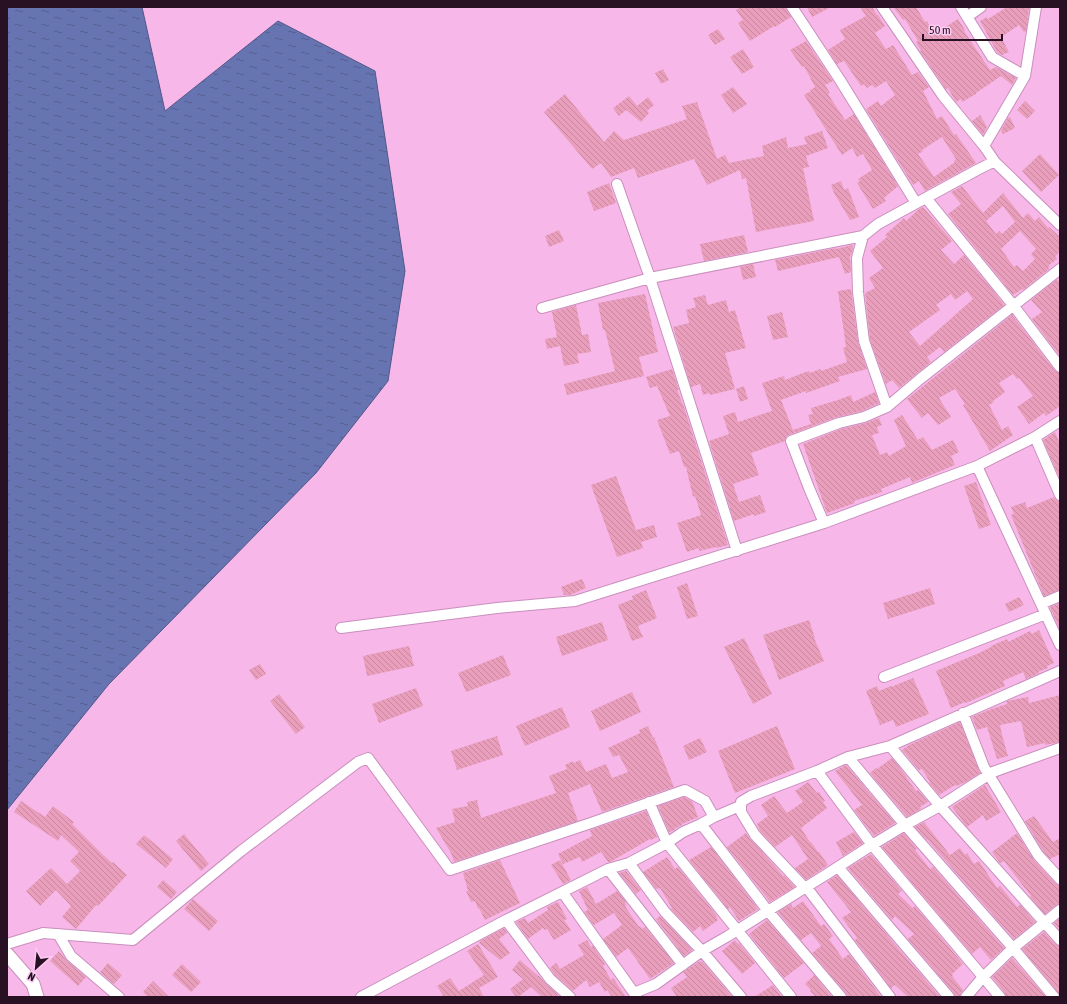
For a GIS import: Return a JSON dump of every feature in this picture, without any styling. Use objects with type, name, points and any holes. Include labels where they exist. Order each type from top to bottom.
[{"type":"street","points":[[792,7],[840,80],[916,203]]},
{"type":"street","points":[[882,7],[943,96],[984,146],[995,162],[1060,225]]},
{"type":"street","points":[[961,7],[992,57],[1025,76]]},
{"type":"street","points":[[967,17],[981,7]]},
{"type":"street","points":[[984,146],[1025,76],[1036,7]]},
{"type":"street","points":[[542,308],[650,278],[863,236],[878,224],[977,170],[995,162]]},
{"type":"street","points":[[616,184],[650,278],[737,550]]},
{"type":"street","points":[[926,198],[1013,305],[1060,367]]},
{"type":"street","points":[[863,236],[857,258],[858,292],[864,341],[887,407]]},
{"type":"street","points":[[824,522],[791,441],[839,423],[864,417],[887,407],[920,379],[1060,269]]},
{"type":"street","points":[[341,628],[497,608],[575,601],[824,522],[977,466],[1035,437],[1060,421]]},
{"type":"street","points":[[1035,437],[1060,495]]},
{"type":"street","points":[[977,466],[1060,645]]},
{"type":"street","points":[[1041,604],[1060,596]]},
{"type":"street","points":[[884,677],[1046,614]]},
{"type":"street","points":[[890,997],[807,888],[805,888],[755,835],[741,812],[740,806],[742,800],[848,757],[890,746],[1060,670]]},
{"type":"street","points":[[963,714],[984,767],[1038,855],[1060,879]]},
{"type":"street","points":[[890,746],[940,806],[1060,940]]},
{"type":"street","points":[[563,893],[635,995],[656,984],[702,951],[737,931],[872,844],[940,806],[994,772],[1060,748]]},
{"type":"street","points":[[848,757],[1054,997]]},
{"type":"street","points":[[7,944],[43,933],[133,940],[241,851],[358,762],[368,758],[450,870],[592,823],[685,790],[705,801],[714,817]]},
{"type":"street","points":[[817,770],[872,844],[1000,997]]},
{"type":"street","points":[[649,802],[667,843],[791,997]]},
{"type":"street","points":[[361,997],[506,920],[563,893],[608,869],[629,862],[667,843],[683,832],[740,806]]},
{"type":"street","points":[[701,824],[768,911],[841,997]]},
{"type":"street","points":[[629,862],[666,912],[742,997]]},
{"type":"street","points":[[838,867],[949,997]]},
{"type":"street","points":[[608,869],[683,965]]},
{"type":"street","points":[[966,997],[983,977],[1013,948],[1060,910]]},
{"type":"street","points":[[506,920],[550,979],[570,997]]},
{"type":"street","points":[[58,934],[71,956],[119,997]]},
{"type":"street","points":[[9,962],[32,984],[37,997]]},
{"type":"water","points":[[7,7],[142,7],[165,111],[278,21],[375,71],[405,271],[388,381],[316,473],[109,684],[7,810]]},
{"type":"building","points":[[740,7],[785,7],[791,17],[750,41],[738,23],[743,20],[736,10]]},
{"type":"building","points":[[807,7],[831,7],[812,17]]},
{"type":"building","points":[[860,7],[872,7],[885,26],[875,33],[886,49],[893,45],[912,75],[918,72],[929,87],[923,91],[937,119],[942,116],[954,135],[956,134],[976,163],[925,191],[919,181],[913,185],[866,109],[878,101],[881,106],[895,95],[886,81],[875,88],[872,85],[867,88],[864,84],[861,86],[844,61],[837,64],[828,50],[845,39],[840,30],[866,16]],"holes":[[[942,137],[956,159],[954,161],[955,162],[934,177],[918,154]]]},
{"type":"building","points":[[893,7],[916,7],[925,22],[927,21],[933,32],[935,31],[936,33],[958,19],[965,30],[964,31],[990,70],[996,67],[1016,78],[1012,85],[1001,76],[976,94],[962,102],[961,99],[956,102],[948,88],[946,89],[920,51],[916,42],[918,41],[905,19],[903,20]]},
{"type":"building","points":[[1007,7],[1029,7],[1028,19],[1026,31],[1024,32],[1019,25],[1001,37],[1009,52],[1002,55],[997,52],[980,21],[987,17],[988,19]]},
{"type":"building","points":[[718,29],[725,39],[715,45],[708,35]]},
{"type":"building","points":[[806,41],[833,81],[825,85],[830,93],[828,94],[845,120],[854,114],[898,186],[884,198],[886,201],[873,209],[857,183],[860,181],[858,179],[872,170],[863,154],[857,157],[852,148],[842,155],[804,95],[815,87],[804,66],[802,67],[790,50]]},
{"type":"building","points":[[743,49],[754,67],[742,74],[730,57]]},
{"type":"building","points":[[663,69],[669,80],[661,84],[655,73]]},
{"type":"building","points":[[733,87],[747,104],[733,113],[721,95]]},
{"type":"building","points":[[565,94],[604,142],[614,131],[624,140],[687,119],[682,106],[697,102],[717,159],[725,155],[729,163],[764,156],[762,146],[786,137],[788,148],[807,144],[804,137],[822,131],[828,148],[806,156],[809,167],[803,168],[814,221],[756,232],[746,178],[742,179],[740,170],[707,185],[694,159],[638,178],[634,168],[611,177],[601,163],[592,169],[544,112]]},
{"type":"building","points":[[629,96],[637,106],[648,97],[654,105],[647,111],[649,113],[641,122],[626,110],[619,116],[613,108]]},
{"type":"building","points":[[1025,101],[1035,111],[1027,119],[1017,110]]},
{"type":"building","points":[[980,115],[987,127],[983,135],[972,121]]},
{"type":"building","points":[[1010,117],[1015,128],[1003,134],[1001,130]]},
{"type":"building","points":[[1040,154],[1059,175],[1041,192],[1022,171]]},
{"type":"building","points":[[841,181],[844,190],[848,188],[859,217],[850,220],[834,193],[831,185]]},
{"type":"building","points":[[609,183],[616,203],[594,211],[587,192]]},
{"type":"building","points":[[962,186],[983,213],[1003,193],[1023,218],[1028,213],[1035,221],[1039,217],[1048,228],[1049,227],[1060,237],[1060,251],[1055,257],[1057,259],[1049,265],[1049,269],[1023,290],[1022,289],[1013,295],[948,214],[961,204],[951,192]],"holes":[[[1003,206],[1015,222],[1002,234],[999,231],[996,234],[986,221]],[[1020,231],[1036,249],[1031,254],[1035,259],[1023,271],[1017,265],[1014,267],[1001,249]]]},
{"type":"building","points":[[923,207],[952,241],[941,250],[954,264],[964,255],[1004,305],[944,352],[940,347],[927,357],[931,362],[899,388],[892,380],[886,384],[870,340],[865,293],[875,288],[869,278],[883,268],[870,251],[887,237],[885,235],[904,218],[906,221]],"holes":[[[967,291],[973,299],[920,346],[909,332],[940,310],[936,305],[951,294],[955,300]]]},
{"type":"building","points":[[559,230],[564,241],[549,247],[545,236]]},
{"type":"building","points":[[744,235],[748,252],[704,261],[700,244]]},
{"type":"building","points":[[852,245],[853,248],[850,255],[851,272],[845,274],[839,257],[778,271],[775,260],[836,249]]},
{"type":"building","points":[[753,264],[756,277],[743,280],[740,267]]},
{"type":"building","points":[[1057,279],[1060,283],[1060,356],[1032,319],[1042,312],[1031,300]]},
{"type":"building","points":[[851,289],[858,342],[867,369],[838,377],[840,381],[781,400],[793,430],[811,424],[808,415],[813,414],[811,408],[851,395],[853,402],[875,392],[879,403],[862,411],[837,417],[789,435],[786,437],[785,441],[751,453],[759,475],[733,484],[739,502],[760,495],[766,512],[754,516],[754,514],[734,521],[709,441],[729,434],[723,416],[735,412],[738,422],[772,411],[762,383],[784,376],[785,380],[809,371],[810,373],[820,369],[821,371],[847,362],[843,348],[846,347],[838,291]]},
{"type":"building","points":[[645,294],[658,352],[639,357],[644,376],[567,395],[564,384],[615,371],[605,330],[603,330],[598,303]]},
{"type":"building","points":[[705,295],[708,305],[726,300],[729,312],[735,310],[746,348],[725,353],[735,389],[710,395],[709,393],[703,395],[700,384],[691,387],[673,327],[689,323],[686,310],[696,307],[693,298]]},
{"type":"building","points":[[576,305],[582,335],[588,334],[591,352],[577,354],[579,363],[564,366],[560,346],[547,349],[545,339],[557,337],[552,312]]},
{"type":"building","points":[[782,312],[788,337],[773,340],[767,316]]},
{"type":"building","points":[[1012,315],[1055,371],[1060,373],[1060,406],[1046,416],[1044,413],[1029,424],[1017,407],[1033,396],[1019,378],[1017,379],[1013,374],[999,383],[1005,392],[989,405],[1002,430],[1008,426],[1013,435],[990,451],[963,405],[965,404],[955,389],[939,398],[951,417],[938,425],[928,413],[922,418],[907,399]]},
{"type":"building","points":[[672,369],[679,390],[677,390],[684,407],[728,545],[699,551],[699,548],[687,552],[677,523],[701,515],[695,496],[693,497],[686,467],[684,467],[679,451],[670,454],[657,420],[670,416],[657,386],[650,388],[646,377]]},
{"type":"building","points":[[744,386],[748,399],[740,402],[736,389]]},
{"type":"building","points":[[902,415],[918,440],[923,437],[932,450],[953,440],[959,452],[951,456],[955,465],[912,483],[910,477],[881,489],[882,492],[854,501],[855,503],[827,513],[803,444],[841,429],[879,418],[882,425],[877,427],[879,433],[872,435],[880,455],[887,452],[889,456],[906,446],[894,420]]},
{"type":"building","points":[[1055,432],[1060,444],[1060,479],[1043,440]]},
{"type":"building","points":[[616,476],[636,530],[654,525],[657,537],[641,542],[643,548],[617,557],[591,485]]},
{"type":"building","points":[[976,482],[991,525],[979,529],[964,486]]},
{"type":"building","points":[[1054,497],[1056,500],[1060,501],[1060,590],[1044,596],[1011,515],[1014,514],[1011,507],[1025,502],[1027,508]]},
{"type":"building","points":[[582,579],[586,588],[570,595],[564,595],[561,587]]},
{"type":"building","points":[[687,583],[698,616],[687,619],[677,587]]},
{"type":"building","points":[[930,588],[935,604],[888,619],[883,603]]},
{"type":"building","points":[[646,590],[657,618],[638,626],[643,637],[632,641],[618,605],[633,599],[632,596]]},
{"type":"building","points":[[1019,597],[1024,605],[1009,612],[1005,604]]},
{"type":"building","points":[[1060,603],[1060,630],[1050,607]]},
{"type":"building","points":[[809,620],[814,638],[824,661],[779,680],[763,635]]},
{"type":"building","points":[[602,622],[608,640],[562,656],[556,637]]},
{"type":"building","points":[[1039,630],[1054,663],[1047,666],[1048,668],[1026,679],[1023,672],[1003,681],[1005,686],[951,708],[936,671],[979,653],[1007,639],[1008,642],[1030,631],[1032,634]]},
{"type":"building","points":[[744,638],[772,694],[753,704],[724,647]]},
{"type":"building","points":[[409,646],[414,666],[367,676],[363,656]]},
{"type":"building","points":[[503,655],[511,675],[466,692],[458,673]]},
{"type":"building","points":[[260,664],[266,674],[256,680],[249,670]]},
{"type":"building","points":[[913,678],[929,714],[896,727],[893,720],[880,725],[866,691],[877,686],[879,691]]},
{"type":"building","points":[[416,688],[423,706],[379,723],[372,704]]},
{"type":"building","points":[[632,692],[641,712],[600,731],[591,711]]},
{"type":"building","points":[[279,694],[305,727],[296,734],[270,701]]},
{"type":"building","points":[[1060,695],[1060,742],[1045,745],[1045,743],[1027,747],[1021,721],[1000,725],[1008,756],[997,759],[987,727],[977,730],[972,717],[1007,704],[1007,701],[1028,697],[1029,703]]},
{"type":"building","points":[[562,707],[570,727],[525,746],[516,726]]},
{"type":"building","points":[[960,722],[980,773],[966,782],[956,786],[955,785],[939,795],[929,783],[930,782],[922,769],[919,770],[902,750],[909,745]]},
{"type":"building","points":[[648,726],[653,738],[654,737],[674,787],[602,812],[590,784],[568,793],[578,821],[454,862],[451,853],[436,828],[455,822],[452,809],[468,806],[467,802],[477,800],[481,818],[556,793],[549,776],[567,769],[565,765],[573,761],[574,763],[580,760],[586,772],[606,764],[612,778],[628,772],[619,755],[613,757],[608,748],[640,733],[639,730]]},
{"type":"building","points":[[777,726],[795,769],[735,793],[718,751]]},
{"type":"building","points":[[497,736],[503,755],[457,770],[451,751]]},
{"type":"building","points":[[700,738],[707,752],[689,760],[683,746]]},
{"type":"building","points":[[892,758],[916,791],[918,790],[928,802],[920,807],[921,809],[907,817],[870,773]]},
{"type":"building","points":[[846,765],[895,823],[874,836],[854,810],[862,805],[835,771]]},
{"type":"building","points":[[808,782],[817,793],[819,792],[825,801],[823,802],[827,808],[801,828],[828,865],[806,880],[795,868],[808,859],[792,835],[775,847],[760,831],[757,824],[768,816],[761,805],[774,796],[787,813],[803,802],[795,791]]},
{"type":"building","points":[[985,785],[1001,812],[986,821],[983,815],[967,827],[952,807]]},
{"type":"building","points":[[684,797],[692,801],[698,817],[669,832],[658,806]]},
{"type":"building","points":[[21,801],[45,817],[53,806],[74,822],[72,824],[103,855],[127,875],[98,906],[96,905],[76,929],[62,917],[71,906],[56,890],[40,906],[26,891],[51,868],[67,884],[80,871],[70,861],[79,852],[61,835],[58,841],[14,812]]},
{"type":"building","points":[[646,811],[657,837],[651,840],[650,839],[610,862],[608,862],[601,852],[582,862],[580,857],[563,864],[558,854],[592,836],[590,830]]},
{"type":"building","points":[[1034,816],[1053,842],[1060,838],[1060,854],[1050,859],[1043,851],[1025,821]]},
{"type":"building","points":[[924,822],[950,855],[960,848],[965,855],[967,853],[974,864],[979,861],[997,888],[1000,886],[1017,907],[1020,905],[1035,922],[1014,939],[915,827]]},
{"type":"building","points":[[854,832],[863,843],[843,856],[836,842]]},
{"type":"building","points":[[746,833],[783,876],[784,875],[795,887],[770,902],[727,847]]},
{"type":"building","points":[[904,833],[930,869],[933,867],[1004,948],[991,960],[980,947],[972,954],[882,847]]},
{"type":"building","points":[[1017,833],[1033,859],[1055,883],[1060,886],[1060,904],[1056,905],[1045,914],[1030,897],[1031,896],[1004,861],[1000,863],[992,852]]},
{"type":"building","points":[[184,834],[209,864],[201,871],[176,841]]},
{"type":"building","points":[[144,835],[173,859],[166,868],[136,844]]},
{"type":"building","points":[[711,847],[758,909],[739,921],[730,907],[728,909],[689,860]]},
{"type":"building","points":[[871,854],[902,891],[898,894],[913,908],[915,906],[963,964],[952,974],[963,990],[960,997],[955,997],[954,993],[908,939],[914,934],[895,916],[892,920],[848,868]]},
{"type":"building","points":[[667,857],[675,869],[678,867],[717,916],[716,917],[718,920],[703,931],[700,926],[693,932],[671,909],[672,908],[660,888],[656,889],[643,872]]},
{"type":"building","points":[[500,860],[520,903],[485,920],[475,901],[471,902],[466,891],[468,891],[463,873]]},
{"type":"building","points":[[560,860],[571,880],[563,884],[551,865]]},
{"type":"building","points":[[626,871],[641,890],[636,894],[619,873]]},
{"type":"building","points":[[837,875],[940,997],[908,997],[895,985],[891,988],[855,940],[857,938],[842,918],[851,912],[827,882]]},
{"type":"building","points":[[163,880],[177,892],[171,899],[157,887]]},
{"type":"building","points":[[587,887],[596,904],[617,891],[626,902],[625,906],[639,927],[640,926],[642,929],[645,927],[674,963],[650,979],[628,948],[616,957],[603,939],[622,925],[614,913],[594,925],[584,912],[588,910],[579,891]]},
{"type":"building","points":[[193,899],[218,921],[209,931],[184,909]]},
{"type":"building","points":[[803,901],[821,926],[824,924],[833,936],[829,939],[843,959],[849,954],[881,997],[848,997],[812,953],[821,946],[811,933],[801,940],[778,912],[791,904],[793,908]]},
{"type":"building","points":[[558,902],[567,919],[564,920],[571,930],[554,940],[547,929],[545,930],[543,928],[528,939],[516,922],[525,918],[528,923],[548,910],[547,907]]},
{"type":"building","points":[[660,916],[692,950],[684,956],[656,919]]},
{"type":"building","points":[[1060,918],[1060,930],[1054,923]]},
{"type":"building","points":[[767,920],[804,963],[784,978],[749,934]]},
{"type":"building","points":[[504,928],[507,933],[499,939],[510,953],[500,960],[479,943],[480,941]]},
{"type":"building","points":[[1044,932],[1055,944],[1060,946],[1060,995],[1022,949]]},
{"type":"building","points":[[587,940],[605,964],[603,966],[611,980],[613,978],[626,997],[612,997],[607,990],[605,992],[599,982],[590,987],[586,980],[573,991],[555,975],[550,968],[556,963],[560,969],[584,955],[578,945]]},
{"type":"building","points":[[735,940],[755,963],[742,974],[722,951]]},
{"type":"building","points":[[478,944],[498,977],[479,988],[484,997],[444,997],[437,986],[450,978],[459,991],[484,975],[467,951]]},
{"type":"building","points":[[59,951],[67,961],[86,977],[78,986],[50,961]]},
{"type":"building","points":[[1012,958],[1046,997],[1006,997],[1005,993],[992,977]]},
{"type":"building","points":[[520,960],[558,995],[556,997],[542,997],[531,987],[516,997],[510,989],[523,979],[512,970]]},
{"type":"building","points":[[702,961],[732,997],[677,997],[671,988],[687,977],[683,972]]},
{"type":"building","points":[[108,963],[122,975],[114,984],[100,972]]},
{"type":"building","points":[[182,964],[201,982],[191,992],[172,975]]},
{"type":"building","points":[[814,975],[832,997],[816,997],[810,991],[811,990],[805,984]]},
{"type":"building","points":[[153,981],[169,997],[148,997],[143,992]]},
{"type":"building","points":[[773,985],[782,997],[754,997]]}]
